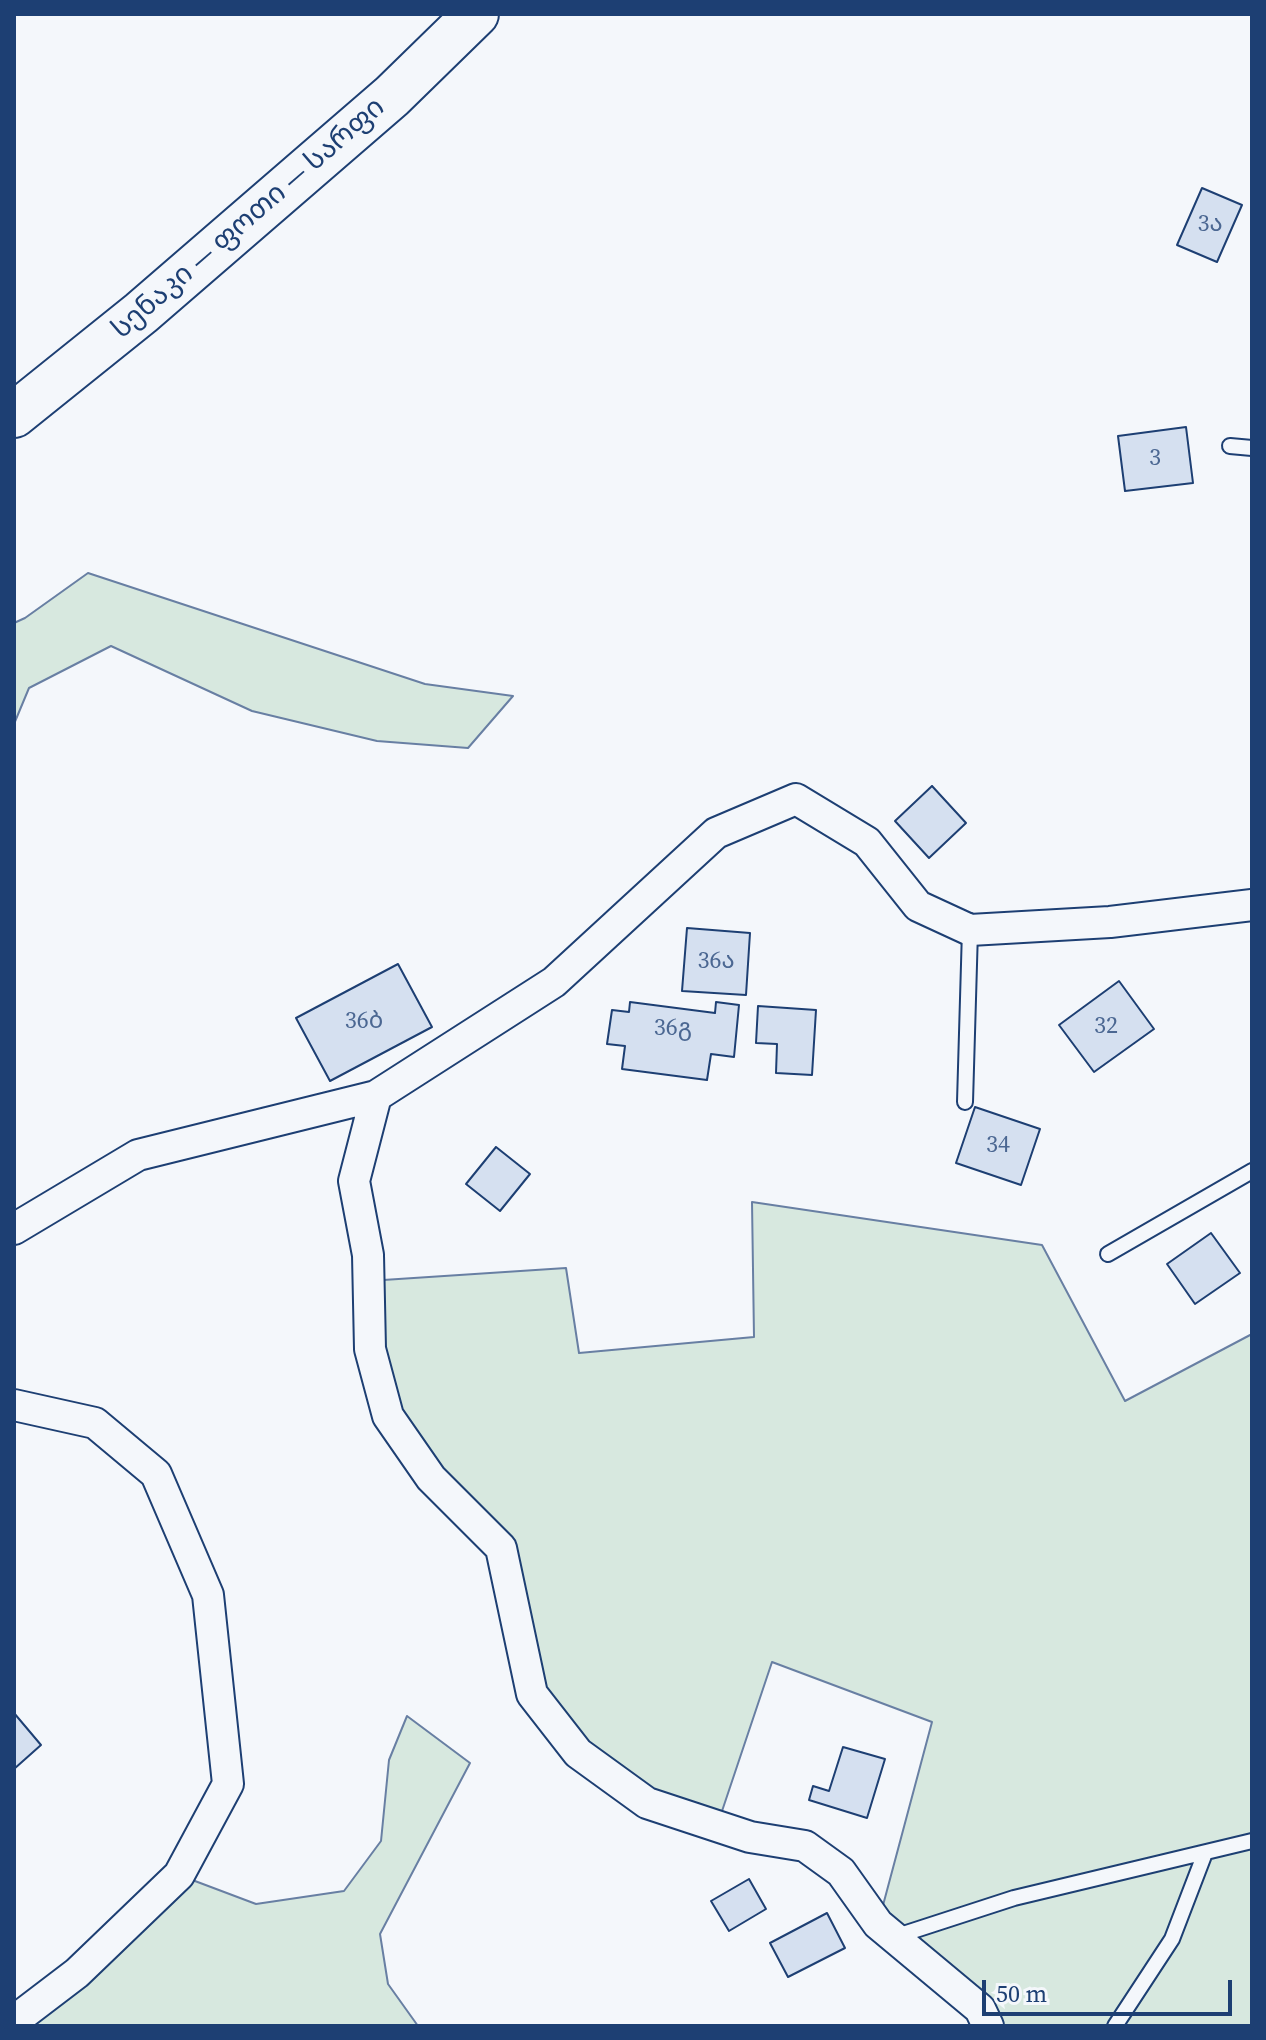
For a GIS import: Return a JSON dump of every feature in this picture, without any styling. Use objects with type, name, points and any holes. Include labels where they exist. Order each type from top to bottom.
[{"type":"highway","name":"სენაკი — ფოთი — სარფი","points":[[14,415],[141,313],[392,96],[476,14]]},
{"type":"street","points":[[14,1229],[138,1155],[376,1096],[554,982],[716,833],[796,799],[867,842],[918,906],[970,930],[1110,922],[1252,905]]},
{"type":"street","points":[[376,1096],[354,1181],[368,1255],[370,1349],[388,1416],[431,1478],[501,1548],[532,1694],[578,1753],[647,1803],[750,1837],[805,1846],[841,1872],[878,1924],[980,2009],[988,2026]]},
{"type":"street","points":[[14,1405],[95,1423],[156,1474],[208,1595],[228,1784],[179,1875],[77,1973],[14,2021]]},
{"type":"lane","points":[[1230,446],[1252,448]]},
{"type":"lane","points":[[965,1102],[970,930]]},
{"type":"lane","points":[[1108,1254],[1252,1171]]},
{"type":"lane","points":[[893,1937],[1014,1898],[1252,1841]]},
{"type":"lane","points":[[1115,2026],[1172,1939],[1205,1853]]},
{"type":"shaded area","points":[[88,573],[425,684],[513,696],[468,748],[377,741],[252,711],[111,646],[29,688],[14,724],[14,623]]},
{"type":"shaded area","points":[[752,1202],[1042,1245],[1125,1401],[1252,1334],[1252,2026],[988,2026],[878,1924],[932,1722],[772,1662],[717,1826],[647,1803],[532,1694],[501,1548],[388,1416],[368,1281],[566,1268],[579,1353],[754,1337]]},
{"type":"shaded area","points":[[407,1716],[470,1763],[380,1934],[388,1984],[418,2026],[14,2026],[179,1875],[256,1904],[344,1891],[381,1841],[389,1760]]},
{"type":"building","points":[[1202,188],[1242,205],[1217,262],[1177,245]]},
{"type":"building","points":[[1186,427],[1193,483],[1125,491],[1118,436]]},
{"type":"building","points":[[932,786],[966,823],[929,858],[895,821]]},
{"type":"building","points":[[687,928],[750,933],[746,995],[682,991]]},
{"type":"building","points":[[398,964],[432,1027],[330,1081],[296,1018]]},
{"type":"building","points":[[1119,981],[1154,1029],[1094,1072],[1059,1025]]},
{"type":"building","points":[[630,1002],[715,1013],[716,1002],[739,1005],[734,1057],[711,1054],[707,1080],[622,1069],[625,1046],[607,1044],[612,1010],[629,1012]]},
{"type":"building","points":[[758,1006],[816,1010],[812,1075],[776,1073],[777,1044],[756,1043]]},
{"type":"building","points":[[975,1107],[1040,1129],[1021,1185],[956,1163]]},
{"type":"building","points":[[496,1147],[530,1174],[500,1211],[466,1184]]},
{"type":"building","points":[[1211,1233],[1240,1273],[1195,1304],[1167,1264]]},
{"type":"building","points":[[14,1713],[41,1745],[14,1769]]},
{"type":"building","points":[[843,1747],[885,1759],[867,1818],[809,1800],[813,1786],[829,1791]]},
{"type":"building","points":[[749,1879],[766,1909],[729,1931],[711,1901]]},
{"type":"building","points":[[827,1913],[845,1948],[788,1977],[770,1943]]}]
